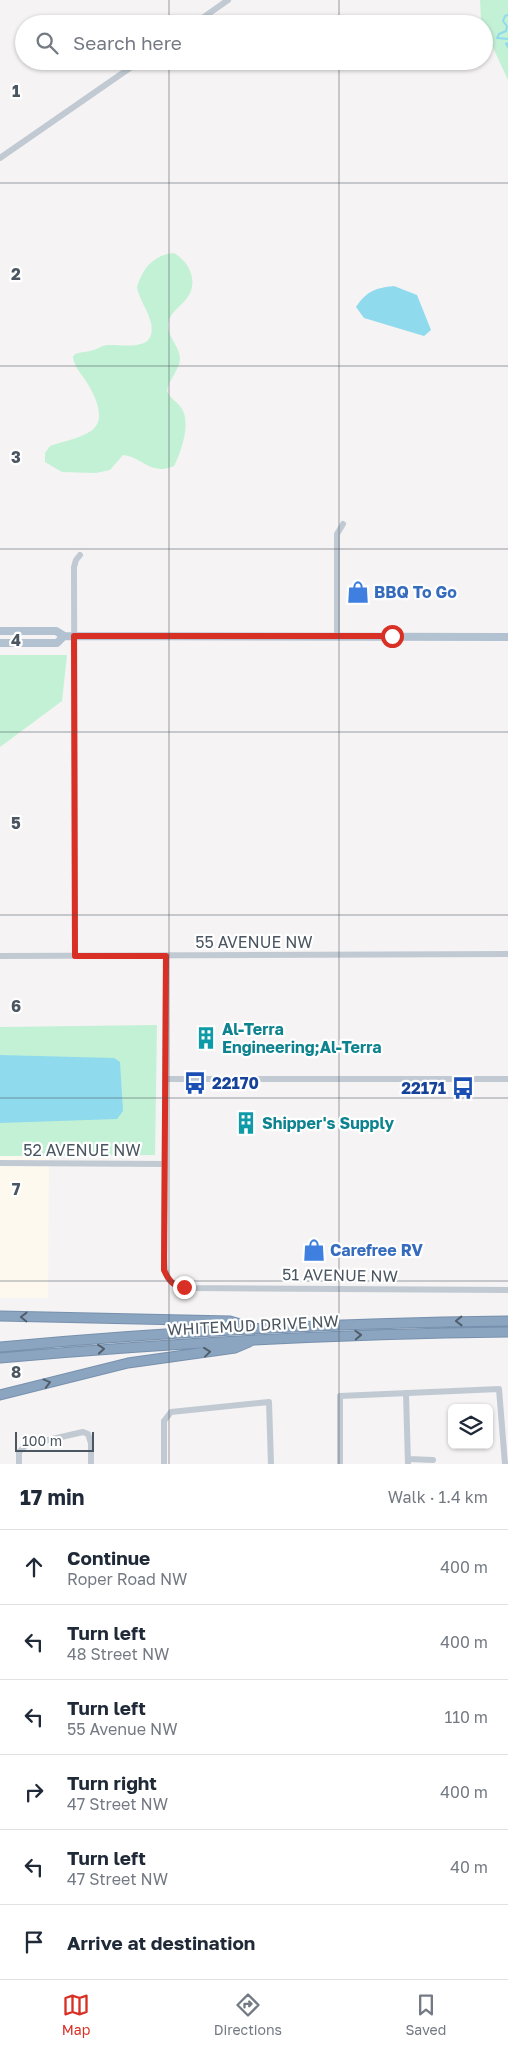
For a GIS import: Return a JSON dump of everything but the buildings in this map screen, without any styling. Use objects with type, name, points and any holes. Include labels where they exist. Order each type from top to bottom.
[{"type":"highway","points":[[0,1316],[230,1321],[255,1328]]},
{"type":"highway","name":"WHITEMUD DRIVE NW","points":[[0,1347],[126,1335],[255,1328],[356,1323],[508,1321]]},
{"type":"highway","name":"WHITEMUD DRIVE NW","points":[[0,1358],[126,1347],[256,1339],[408,1333],[508,1332]]},
{"type":"highway","points":[[0,1395],[128,1364],[235,1348],[256,1339]]},
{"type":"main road","points":[[0,631],[56,631],[64,636],[508,637]]},
{"type":"main road","points":[[0,643],[57,642],[64,636]]},
{"type":"street","points":[[207,15],[228,0]]},
{"type":"street","points":[[0,158],[127,70]]},
{"type":"street","points":[[337,636],[337,534],[343,524]]},
{"type":"street","points":[[75,956],[74,567],[80,555]]},
{"type":"street","name":"55 AVENUE NW","points":[[0,956],[508,954]]},
{"type":"street","points":[[164,1164],[166,956]]},
{"type":"street","points":[[166,1079],[508,1079]]},
{"type":"street","name":"52 AVENUE NW","points":[[0,1163],[164,1164]]},
{"type":"street","name":"51 AVENUE NW","points":[[164,1164],[164,1270],[168,1280],[177,1286],[191,1288],[508,1290]]},
{"type":"street","points":[[340,1464],[340,1396],[499,1390],[505,1464]]},
{"type":"street","points":[[406,1393],[408,1462],[433,1460]]},
{"type":"street","points":[[164,1464],[164,1421],[171,1412],[269,1402],[271,1464]]},
{"type":"street","points":[[19,1464],[20,1452],[26,1444],[83,1432],[88,1434],[91,1439],[91,1464]]},
{"type":"shaded area","points":[[0,1156],[49,1156],[48,1298],[0,1298]]},
{"type":"green space","points":[[480,0],[508,0],[508,80],[493,48],[493,15],[481,15]]},
{"type":"green space","points":[[174,253],[184,261],[190,271],[192,289],[184,302],[174,311],[168,323],[169,332],[178,350],[180,363],[167,391],[182,409],[186,422],[182,446],[174,466],[159,469],[130,456],[123,455],[110,470],[96,473],[62,472],[45,462],[45,453],[50,446],[91,431],[99,420],[96,399],[76,367],[73,357],[75,354],[104,346],[137,345],[149,339],[151,323],[137,287],[142,274],[150,264],[160,256]]},
{"type":"green space","points":[[0,655],[67,655],[62,701],[0,747]]},
{"type":"green space","points":[[157,1025],[155,1155],[0,1156],[0,1027]]},
{"type":"water","points":[[394,286],[417,295],[431,330],[424,336],[364,318],[356,307],[372,291]]},
{"type":"water","points":[[0,1055],[114,1058],[120,1062],[123,1111],[117,1119],[0,1123]]},
{"type":"waterway","points":[[508,15],[505,16],[503,21],[507,26],[506,31],[499,34],[497,38],[508,39]]},
{"type":"waterway","points":[[508,43],[506,44],[508,47]]},
{"type":"place","name":"BBQ To Go","points":[[358,592]]},
{"type":"place","name":"Al-Terra Engineering;Al-Terra","points":[[206,1038]]},
{"type":"place","name":"22170","points":[[195,1083]]},
{"type":"place","name":"22171","points":[[463,1088]]},
{"type":"place","name":"Shipper's Supply","points":[[246,1123]]},
{"type":"place","name":"Carefree RV","points":[[314,1250]]},
{"type":"route","points":[[184,1287],[177,1286],[168,1280],[164,1270],[166,956],[75,956],[74,636],[392,636]]}]
